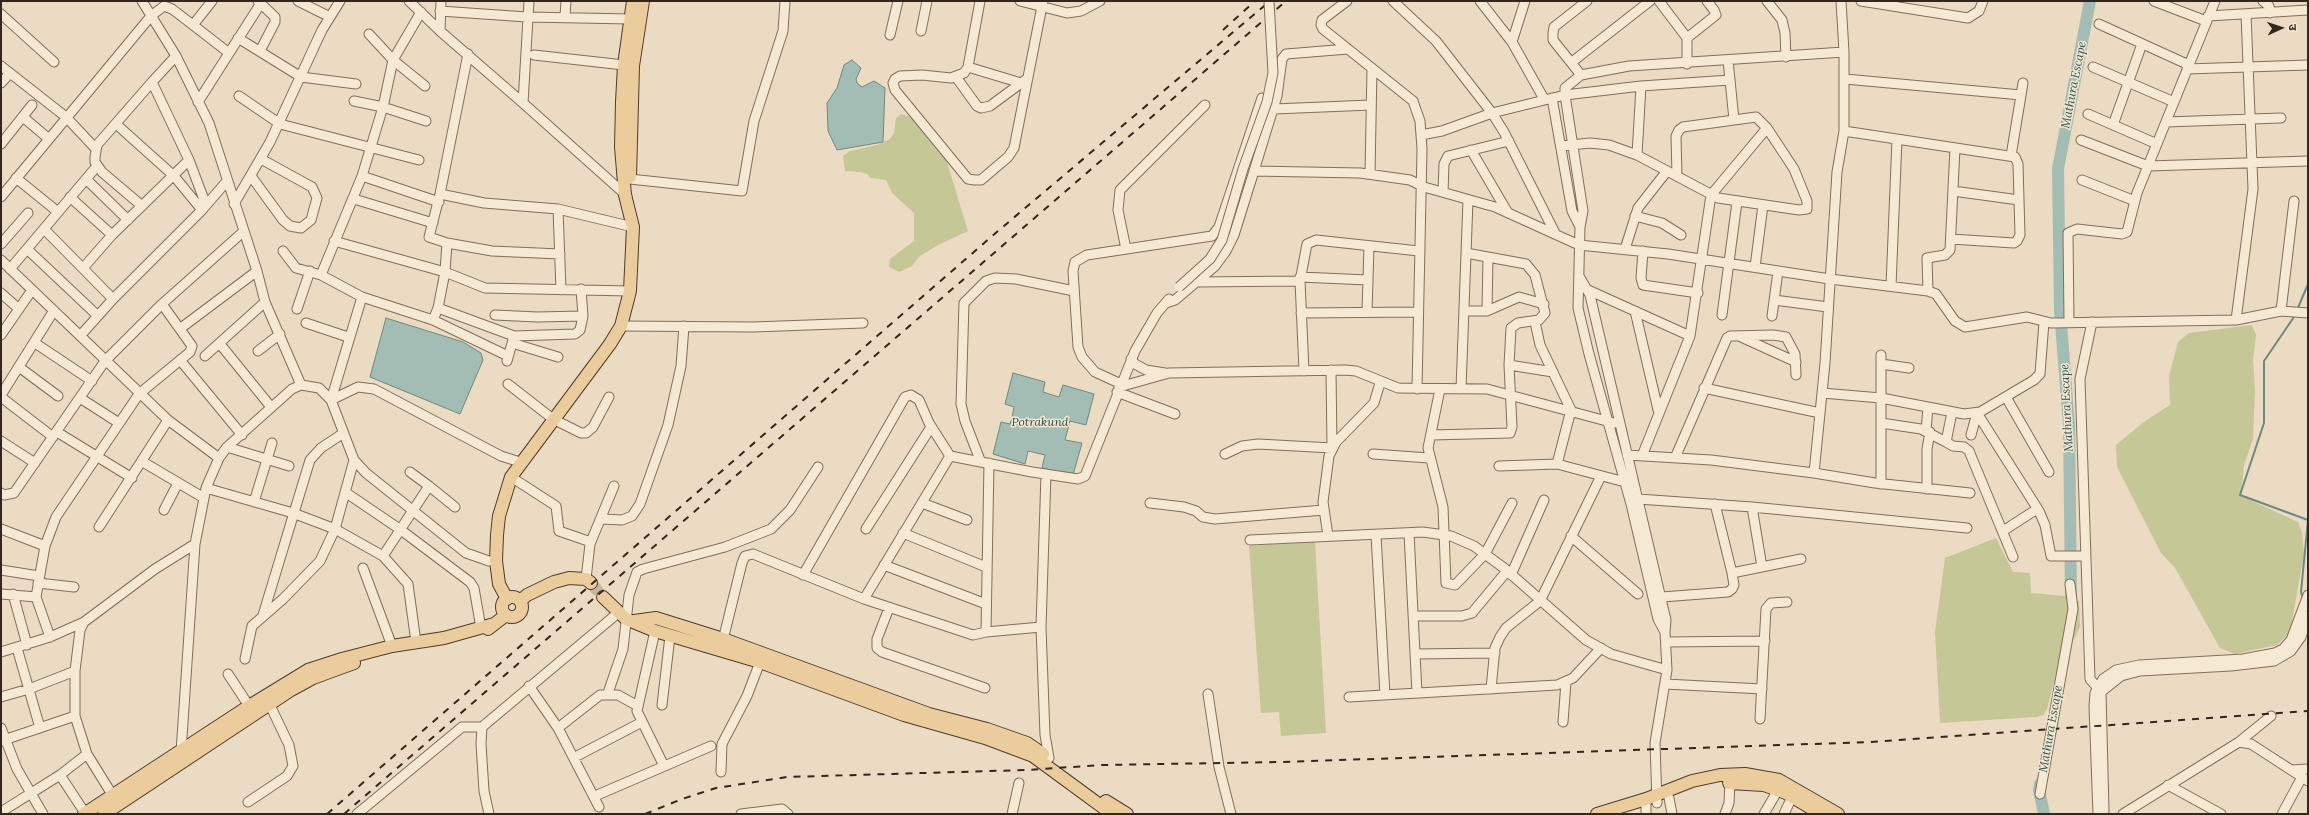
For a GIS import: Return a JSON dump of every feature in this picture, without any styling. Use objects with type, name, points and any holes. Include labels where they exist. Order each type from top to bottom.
[{"type":"main road","points":[[507,599],[499,584],[496,561],[499,516],[511,477],[520,462],[599,361],[621,326],[630,290],[633,227],[621,148],[624,64],[632,19],[633,1]]},
{"type":"main road","points":[[628,197],[634,66],[643,1]]},
{"type":"main road","points":[[520,601],[527,595],[554,582],[569,578],[588,581]]},
{"type":"main road","points":[[603,597],[626,618],[655,631],[760,662],[904,715],[984,738],[1033,756],[1112,814]]},
{"type":"main road","points":[[516,598],[520,601],[522,610],[515,617],[506,615],[502,608],[507,599],[516,598]]},
{"type":"main road","points":[[105,814],[269,703],[313,678],[362,660],[478,638],[506,615]]},
{"type":"main road","points":[[626,618],[656,618],[723,639],[929,714],[986,729],[1027,743],[1087,788],[1127,814]]},
{"type":"main road","points":[[84,814],[287,682],[323,664],[392,646],[444,638],[494,624]]},
{"type":"main road","points":[[1597,814],[1650,804],[1692,781],[1720,775],[1745,774],[1779,780],[1838,814]]},
{"type":"main road","points":[[1623,814],[1697,788],[1730,782],[1764,785],[1792,797],[1821,814]]},
{"type":"street","points":[[142,1],[176,56],[208,123],[257,271],[265,302],[301,385]]},
{"type":"street","points":[[193,25],[212,1]]},
{"type":"street","points":[[298,1],[330,17]]},
{"type":"street","points":[[234,204],[280,124],[330,17],[340,1]]},
{"type":"street","points":[[409,1],[440,32],[468,54],[628,197]]},
{"type":"street","points":[[440,32],[441,1]]},
{"type":"street","points":[[523,103],[529,1]]},
{"type":"street","points":[[565,16],[566,1]]},
{"type":"street","points":[[630,179],[742,191],[754,121],[783,31],[785,1]]},
{"type":"street","points":[[890,35],[898,1]]},
{"type":"street","points":[[921,31],[927,1]]},
{"type":"street","points":[[980,1],[968,67],[964,74],[956,77],[912,75],[895,79],[893,83],[895,90],[968,178],[975,180],[981,180],[1008,157],[1014,148],[1025,81],[1042,4]]},
{"type":"street","points":[[1020,1],[1042,4],[1067,13],[1081,11],[1100,1]]},
{"type":"street","points":[[803,575],[905,397],[911,395],[919,400],[931,427],[950,456],[980,460],[1078,479],[1085,476],[1131,359],[1144,334],[1179,287],[1210,258],[1222,240],[1243,168],[1267,102],[1273,73],[1269,1]]},
{"type":"street","points":[[1347,1],[1322,20],[1321,25],[1323,29],[1413,101],[1418,111],[1421,136],[1417,389]]},
{"type":"street","points":[[1393,1],[1436,41],[1492,113],[1509,141],[1555,233]]},
{"type":"street","points":[[1480,1],[1512,42],[1548,98],[1561,146],[1572,211],[1580,227]]},
{"type":"street","points":[[1512,42],[1525,1]]},
{"type":"street","points":[[1581,75],[1554,40],[1554,27],[1587,1]]},
{"type":"street","points":[[1572,62],[1650,1]]},
{"type":"street","points":[[1659,1],[1687,38],[1687,64]]},
{"type":"street","points":[[1687,38],[1716,15],[1707,1]]},
{"type":"street","points":[[1767,1],[1779,15]]},
{"type":"street","points":[[1779,1],[1779,15],[1785,33],[1786,57]]},
{"type":"street","points":[[1814,473],[1822,393],[1837,172],[1844,131],[1845,79],[1841,1]]},
{"type":"street","points":[[1861,1],[1900,4],[1968,18],[1979,11],[1983,1]]},
{"type":"street","points":[[2154,1],[2207,19],[2246,14],[2308,10]]},
{"type":"street","points":[[2067,321],[2068,233],[2077,229],[2122,234],[2127,232],[2134,201],[2215,1]]},
{"type":"street","points":[[2263,1],[2269,6],[2270,13]]},
{"type":"street","points":[[198,102],[259,2],[275,17],[275,22],[260,51]]},
{"type":"street","points":[[1,197],[151,16],[164,6],[172,9],[229,53]]},
{"type":"street","points":[[440,11],[527,17],[565,16],[632,19]]},
{"type":"street","points":[[321,275],[334,241],[354,199],[362,176],[383,107],[393,60],[421,12]]},
{"type":"street","points":[[1,14],[54,62]]},
{"type":"street","points":[[2236,320],[2253,189],[2246,14]]},
{"type":"street","points":[[2099,24],[2188,67],[2248,68],[2308,65]]},
{"type":"street","points":[[369,34],[393,60],[425,86]]},
{"type":"street","points":[[238,38],[301,77],[356,84]]},
{"type":"street","points":[[2113,125],[2142,44]]},
{"type":"street","points":[[1166,303],[1175,300],[1215,266],[1231,242],[1274,109],[1284,55],[1348,48]]},
{"type":"street","points":[[1665,632],[1658,619],[1626,482],[1589,354],[1578,308],[1579,245],[1583,211],[1564,95],[1565,88],[1581,75],[1629,66],[1687,64],[1844,52]]},
{"type":"street","points":[[468,54],[440,198],[429,237],[447,243],[492,252],[560,254]]},
{"type":"street","points":[[534,55],[624,64]]},
{"type":"street","points":[[142,206],[97,166],[95,157],[96,149],[152,82],[176,56]]},
{"type":"street","points":[[1728,60],[1734,120]]},
{"type":"street","points":[[1,66],[66,117],[96,149]]},
{"type":"street","points":[[968,67],[1025,81]]},
{"type":"street","points":[[2092,67],[2174,102]]},
{"type":"street","points":[[1370,174],[1372,68]]},
{"type":"street","points":[[1,83],[10,73]]},
{"type":"street","points":[[956,77],[976,106],[981,108],[990,106],[1025,81]]},
{"type":"street","points":[[1845,79],[2021,95]]},
{"type":"street","points":[[1421,136],[1442,131],[1492,113],[1564,95],[1641,86],[1730,80]]},
{"type":"street","points":[[152,82],[189,160],[204,208]]},
{"type":"street","points":[[2011,156],[2023,83]]},
{"type":"street","points":[[1637,155],[1641,86]]},
{"type":"street","points":[[239,96],[280,124],[371,146],[420,160]]},
{"type":"street","points":[[1175,414],[1119,388],[1095,372],[1082,357],[1078,347],[1073,271],[1075,262],[1079,258],[1087,255],[1207,238],[1216,232],[1262,98]]},
{"type":"street","points":[[354,101],[383,107],[426,121]]},
{"type":"street","points":[[1,144],[32,105]]},
{"type":"street","points":[[1126,250],[1118,210],[1120,190],[1205,105]]},
{"type":"street","points":[[1274,109],[1371,106]]},
{"type":"street","points":[[2088,114],[2157,144]]},
{"type":"street","points":[[23,117],[49,139]]},
{"type":"street","points":[[1561,146],[1590,143],[1609,145],[1637,155],[1718,198],[1799,210],[1807,209],[1808,206],[1794,169],[1767,128],[1756,117],[1683,127],[1679,130],[1676,136],[1677,176]]},
{"type":"street","points":[[2166,122],[2281,118]]},
{"type":"street","points":[[116,124],[174,176],[204,208]]},
{"type":"street","points":[[1642,456],[1690,336],[1698,293],[1711,195],[1767,128]]},
{"type":"street","points":[[1844,131],[2011,156],[2017,160],[2020,235],[2014,244],[1951,239]]},
{"type":"street","points":[[1891,286],[1897,139]]},
{"type":"street","points":[[2081,140],[2148,166],[2252,164],[2308,161]]},
{"type":"street","points":[[1443,192],[1445,159],[1452,154],[1509,141]]},
{"type":"street","points":[[1928,291],[1927,258],[1949,253],[1955,148]]},
{"type":"street","points":[[1471,150],[1508,213]]},
{"type":"street","points":[[251,176],[283,220],[290,226],[301,228],[311,220],[317,198],[312,187],[261,159]]},
{"type":"street","points":[[84,267],[112,235],[189,160]]},
{"type":"street","points":[[10,269],[97,166]]},
{"type":"street","points":[[1625,249],[1638,208],[1667,171]]},
{"type":"street","points":[[1254,172],[1370,174],[1410,180],[1420,185],[1508,213],[1579,245],[1643,251],[1830,279],[1928,291],[1936,294],[1956,321],[1965,327],[2027,317],[2047,322],[2236,320],[2281,311],[2306,313]]},
{"type":"street","points":[[362,176],[440,198],[558,209],[633,227]]},
{"type":"street","points":[[16,178],[58,212]]},
{"type":"street","points":[[86,179],[128,220]]},
{"type":"street","points":[[2082,180],[2134,201]]},
{"type":"street","points":[[80,336],[113,299],[204,208],[227,181]]},
{"type":"street","points":[[1953,191],[2019,200]]},
{"type":"street","points":[[70,197],[112,235]]},
{"type":"street","points":[[354,199],[433,223]]},
{"type":"street","points":[[1461,389],[1468,200]]},
{"type":"street","points":[[2281,311],[2294,201]]},
{"type":"street","points":[[1722,315],[1737,202]]},
{"type":"street","points":[[1755,267],[1763,205]]},
{"type":"street","points":[[558,209],[561,290]]},
{"type":"street","points":[[1,244],[28,213]]},
{"type":"street","points":[[1635,216],[1662,223],[1682,235]]},
{"type":"street","points":[[44,229],[84,267],[113,299]]},
{"type":"street","points":[[1,493],[4,495],[14,493],[105,361],[162,304],[244,231]]},
{"type":"street","points":[[334,241],[445,272],[484,288],[630,290]]},
{"type":"street","points":[[1304,370],[1300,279],[1307,244],[1311,241],[1419,251]]},
{"type":"street","points":[[433,320],[438,308],[445,272],[447,243]]},
{"type":"street","points":[[1367,312],[1368,246]]},
{"type":"street","points":[[26,249],[98,316]]},
{"type":"street","points":[[283,251],[296,268],[321,275],[362,297],[433,320],[507,358],[513,340]]},
{"type":"street","points":[[1643,251],[1640,278],[1643,285],[1698,293]]},
{"type":"street","points":[[1431,435],[1510,432],[1512,427],[1512,395],[1509,365],[1511,328],[1518,323],[1535,322],[1543,317],[1544,304],[1532,269],[1518,262],[1466,254]]},
{"type":"street","points":[[1487,311],[1488,257]]},
{"type":"street","points":[[1,260],[139,394],[168,420],[219,458]]},
{"type":"street","points":[[181,328],[257,271]]},
{"type":"street","points":[[297,309],[310,271]]},
{"type":"street","points":[[1772,316],[1778,271]]},
{"type":"street","points":[[1579,276],[1586,289],[1593,308],[1619,424],[1662,597],[1666,620],[1665,632],[1667,670],[1655,743],[1650,804]]},
{"type":"street","points":[[980,460],[965,421],[961,404],[964,303],[986,281],[995,278],[1016,279],[1074,290]]},
{"type":"street","points":[[1196,282],[1300,279],[1368,280]]},
{"type":"street","points":[[513,340],[577,333],[580,330],[583,316],[581,289]]},
{"type":"street","points":[[1586,289],[1690,336]]},
{"type":"street","points":[[1,334],[32,290]]},
{"type":"street","points":[[1,293],[19,309]]},
{"type":"street","points":[[331,400],[348,337],[362,297]]},
{"type":"street","points":[[1464,311],[1487,311],[1515,297],[1524,297],[1544,304]]},
{"type":"street","points":[[1774,300],[1828,307]]},
{"type":"street","points":[[205,356],[265,302]]},
{"type":"street","points":[[50,636],[36,597],[45,546],[56,517],[139,394],[190,352],[192,346],[181,328],[162,304]]},
{"type":"street","points":[[438,308],[513,340],[558,357]]},
{"type":"street","points":[[1635,311],[1659,414]]},
{"type":"street","points":[[53,312],[1,396],[55,434],[98,456],[132,478]]},
{"type":"street","points":[[1301,312],[1418,312]]},
{"type":"street","points":[[495,315],[537,317],[583,316]]},
{"type":"street","points":[[1535,322],[1540,345],[1571,410],[1557,464]]},
{"type":"street","points":[[1822,393],[1881,398],[1964,414],[1977,414],[2034,380],[2040,374],[2047,322]]},
{"type":"street","points":[[2092,322],[2080,380],[2090,679],[2099,690],[2105,790],[2104,814]]},
{"type":"street","points":[[306,323],[348,337]]},
{"type":"street","points":[[621,326],[754,327],[863,323]]},
{"type":"street","points":[[602,519],[622,520],[632,516],[640,504],[668,425],[682,366],[684,326]]},
{"type":"street","points":[[258,351],[280,334]]},
{"type":"street","points":[[1675,458],[1704,388],[1727,338],[1738,336],[1773,335],[1786,337],[1795,354],[1796,375]]},
{"type":"street","points":[[1738,336],[1796,362]]},
{"type":"street","points":[[35,342],[92,381]]},
{"type":"street","points":[[220,344],[271,407]]},
{"type":"street","points":[[1131,359],[1134,364],[1146,370],[1168,373],[1304,370],[1356,371],[1380,383],[1398,388],[1486,389],[1571,410],[1619,424]]},
{"type":"street","points":[[1880,484],[1881,359],[1909,368]]},
{"type":"street","points":[[180,360],[242,435]]},
{"type":"street","points":[[1509,365],[1553,372]]},
{"type":"street","points":[[19,366],[58,396]]},
{"type":"street","points":[[1328,536],[1324,510],[1324,492],[1332,448],[1331,370]]},
{"type":"street","points":[[1119,388],[1168,373]]},
{"type":"street","points":[[1332,448],[1374,403],[1380,383]]},
{"type":"street","points":[[508,384],[553,419],[577,433],[586,433],[593,427],[609,397]]},
{"type":"street","points":[[181,752],[195,544],[206,488],[219,458],[227,447],[292,389],[301,385],[319,388],[331,400],[342,434],[354,460],[366,473],[466,553],[489,561],[496,561]]},
{"type":"street","points":[[331,400],[358,387],[374,389],[501,456],[520,462]]},
{"type":"street","points":[[1704,388],[1820,413]]},
{"type":"street","points":[[1440,389],[1431,435],[1429,458],[1443,507],[1445,535],[1445,580],[1450,586],[1455,585],[1485,554],[1512,503]]},
{"type":"street","points":[[2006,397],[2049,472]]},
{"type":"street","points":[[80,398],[119,423]]},
{"type":"street","points":[[1927,489],[1928,407]]},
{"type":"street","points":[[1946,442],[1952,412]]},
{"type":"street","points":[[1977,414],[2037,509],[2045,525],[2051,556],[2086,556]]},
{"type":"street","points":[[1971,435],[1977,414]]},
{"type":"street","points":[[99,527],[143,462],[168,420]]},
{"type":"street","points":[[1881,423],[1928,431],[1953,446],[1964,447],[1969,451],[2013,557]]},
{"type":"street","points":[[866,529],[931,427]]},
{"type":"street","points":[[263,615],[310,460],[321,448],[342,434]]},
{"type":"street","points":[[1,441],[35,463]]},
{"type":"street","points":[[254,502],[272,443]]},
{"type":"street","points":[[1226,454],[1242,446],[1258,444],[1332,448]]},
{"type":"street","points":[[227,447],[290,466]]},
{"type":"street","points":[[1373,454],[1429,458]]},
{"type":"street","points":[[1627,455],[1765,466],[1880,484],[1970,493]]},
{"type":"street","points":[[864,599],[950,456]]},
{"type":"street","points":[[245,658],[252,626],[263,615],[272,610],[320,562],[335,529],[354,460]]},
{"type":"street","points":[[143,462],[204,498]]},
{"type":"street","points":[[986,632],[986,566],[990,463]]},
{"type":"street","points":[[1499,466],[1557,464],[1626,482]]},
{"type":"street","points":[[608,693],[623,649],[629,595],[637,572],[643,569],[725,547],[771,529],[790,510],[818,468]]},
{"type":"street","points":[[410,472],[455,507]]},
{"type":"street","points":[[1046,474],[1041,627],[1045,735],[1049,758]]},
{"type":"street","points":[[1491,689],[1495,653],[1500,637],[1506,628],[1540,601],[1600,476]]},
{"type":"street","points":[[511,477],[556,506],[559,530],[588,541],[590,544]]},
{"type":"street","points":[[164,510],[178,483]]},
{"type":"street","points":[[383,556],[429,486]]},
{"type":"street","points":[[588,581],[590,544],[602,519],[614,486]]},
{"type":"street","points":[[206,488],[293,513],[335,529],[383,556],[408,584],[416,642]]},
{"type":"street","points":[[345,492],[401,530],[470,582],[474,588],[481,628]]},
{"type":"street","points":[[1638,499],[1752,507],[1967,528]]},
{"type":"street","points":[[1413,616],[1462,616],[1472,613],[1510,573],[1544,500]]},
{"type":"street","points":[[922,503],[967,520]]},
{"type":"street","points":[[1150,503],[1184,507],[1196,511],[1203,517],[1216,519],[1324,510]]},
{"type":"street","points":[[1662,597],[1728,592],[1734,585],[1715,504]]},
{"type":"street","points":[[1752,507],[1762,567]]},
{"type":"street","points":[[2002,531],[2037,509]]},
{"type":"street","points":[[1,529],[45,546]]},
{"type":"street","points":[[903,533],[986,566]]},
{"type":"street","points":[[1409,533],[1417,693]]},
{"type":"street","points":[[1250,540],[1409,533],[1445,535],[1474,546],[1485,554],[1510,573],[1586,640],[1630,660],[1667,670]]},
{"type":"street","points":[[1376,534],[1385,695]]},
{"type":"street","points":[[1570,536],[1638,594]]},
{"type":"street","points":[[1,652],[27,645],[84,622],[155,569],[195,544]]},
{"type":"street","points":[[721,651],[745,556],[752,554],[758,555],[803,575],[864,599],[974,635],[986,632],[1041,627]]},
{"type":"street","points":[[1732,573],[1801,559]]},
{"type":"street","points":[[884,565],[986,604]]},
{"type":"street","points":[[363,568],[392,646]]},
{"type":"street","points":[[1,570],[74,587]]},
{"type":"street","points":[[2040,794],[2073,608],[2070,584]]},
{"type":"street","points":[[1,594],[36,597]]},
{"type":"street","points":[[13,594],[27,645]]},
{"type":"street","points":[[2098,814],[2094,706],[2103,679],[2116,670],[2139,665],[2243,659],[2275,653],[2283,649],[2291,640],[2308,595]]},
{"type":"street","points":[[1760,719],[1767,605],[1787,602]]},
{"type":"street","points":[[889,608],[877,639],[877,648],[882,652],[985,688]]},
{"type":"street","points":[[2099,690],[2121,676],[2140,671],[2231,666],[2274,661],[2290,651],[2301,637],[2308,616]]},
{"type":"street","points":[[356,814],[462,727],[482,727],[529,686],[626,618]]},
{"type":"street","points":[[84,622],[80,630],[76,670],[75,716],[87,754],[113,796]]},
{"type":"street","points":[[655,631],[636,705],[642,722],[664,766]]},
{"type":"street","points":[[662,705],[670,636]]},
{"type":"street","points":[[1666,642],[1765,641]]},
{"type":"street","points":[[17,648],[40,728]]},
{"type":"street","points":[[1349,697],[1557,686],[1573,678],[1601,648]]},
{"type":"street","points":[[1415,654],[1495,653]]},
{"type":"street","points":[[721,772],[722,744],[747,696],[760,662]]},
{"type":"street","points":[[1,697],[29,689],[76,670]]},
{"type":"street","points":[[228,674],[249,706]]},
{"type":"street","points":[[1563,722],[1566,682]]},
{"type":"street","points":[[1665,684],[1762,689]]},
{"type":"street","points":[[529,686],[558,728],[575,757],[599,807]]},
{"type":"street","points":[[558,728],[600,695],[608,693],[618,695],[636,705]]},
{"type":"street","points":[[1208,694],[1219,767],[1230,814]]},
{"type":"street","points":[[248,802],[287,776],[292,766],[289,745],[269,703]]},
{"type":"street","points":[[3,740],[75,716]]},
{"type":"street","points":[[2123,814],[2238,742],[2271,716]]},
{"type":"street","points":[[575,757],[642,722]]},
{"type":"street","points":[[482,727],[481,744],[484,791],[489,814]]},
{"type":"street","points":[[1,728],[3,740],[17,769],[43,814]]},
{"type":"street","points":[[2238,742],[2251,744],[2305,779],[2282,814]]},
{"type":"street","points":[[595,796],[711,746]]},
{"type":"street","points":[[2,812],[60,775],[87,754]]},
{"type":"street","points":[[2291,770],[2308,769]]},
{"type":"street","points":[[60,775],[84,814]]},
{"type":"street","points":[[1725,814],[1729,803],[1730,782]]},
{"type":"street","points":[[1012,814],[1019,783]]},
{"type":"street","points":[[2168,785],[2215,813]]},
{"type":"street","points":[[1764,814],[1778,790]]},
{"type":"street","points":[[1784,814],[1792,797]]},
{"type":"street","points":[[1669,798],[1672,814]]},
{"type":"street","points":[[741,814],[782,809],[788,814]]},
{"type":"green space","points":[[901,114],[914,118],[946,159],[968,231],[938,245],[920,256],[912,266],[899,272],[889,267],[890,259],[914,241],[914,213],[892,193],[886,180],[871,178],[867,174],[860,172],[845,171],[843,156],[850,151],[877,145],[890,139],[894,133],[896,118]]},
{"type":"green space","points":[[2252,325],[2256,335],[2253,360],[2255,390],[2253,439],[2244,465],[2241,496],[2298,522],[2302,533],[2304,554],[2290,632],[2277,645],[2235,654],[2220,648],[2175,568],[2161,553],[2117,467],[2116,445],[2145,421],[2170,405],[2169,376],[2178,342],[2189,333]]},
{"type":"green space","points":[[1996,538],[2013,572],[2030,573],[2031,593],[2065,596],[2079,601],[2080,626],[2076,636],[2060,658],[2047,709],[2043,715],[2036,717],[1940,723],[1935,632],[1945,558]]},
{"type":"green space","points":[[1315,542],[1326,733],[1281,736],[1279,712],[1261,713],[1249,546]]},
{"type":"water","points":[[852,60],[861,68],[856,79],[857,83],[862,87],[874,81],[885,88],[883,142],[837,150],[828,131],[827,103],[837,88],[844,65]]},
{"type":"water","points":[[386,318],[463,342],[481,353],[483,360],[460,414],[370,377]]},
{"type":"water","name":"Potrakund","points":[[1013,373],[1045,382],[1043,392],[1059,397],[1063,385],[1094,394],[1086,425],[1070,421],[1065,440],[1082,443],[1073,475],[1042,468],[1045,455],[1028,451],[1025,464],[993,454],[1001,422],[1010,424],[1012,418],[1014,407],[1005,404]]},
{"type":"waterway","name":"Mathura Escape","points":[[2071,596],[2069,425],[2060,311],[2058,169],[2090,1]]},
{"type":"waterway","points":[[2297,310],[2308,284]]},
{"type":"waterway","points":[[2296,314],[2264,361],[2264,423],[2240,495],[2308,520],[2301,592],[2303,599]]},
{"type":"waterway","name":"Mathura Escape","points":[[2040,784],[2039,790],[2044,814]]},
{"type":"tunnel","points":[[591,583],[603,597]]},
{"type":"railway","points":[[1223,30],[1255,1]]},
{"type":"railway","points":[[327,814],[998,231],[1270,1]]},
{"type":"railway","points":[[344,814],[1286,1]]},
{"type":"railway","points":[[645,814],[682,799],[716,788],[787,777],[1026,770],[1102,765],[1283,762],[1870,742],[2308,711]]}]
